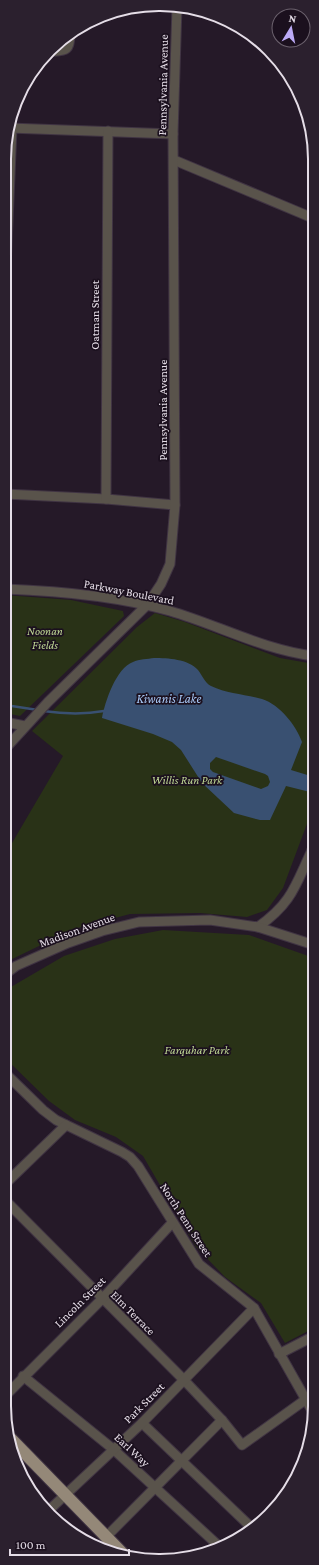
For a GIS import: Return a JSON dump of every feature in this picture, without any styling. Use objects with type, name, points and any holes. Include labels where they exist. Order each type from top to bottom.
[{"type":"main road","points":[[16,1444],[116,1548]]},
{"type":"street","name":"Pennsylvania Avenue","points":[[11,742],[31,719],[147,605],[170,564],[176,505],[173,134],[176,12]]},
{"type":"street","points":[[57,52],[61,52],[70,45],[70,41]]},
{"type":"street","points":[[15,128],[173,134]]},
{"type":"street","name":"Oatman Street","points":[[106,499],[108,131]]},
{"type":"street","points":[[174,160],[308,216]]},
{"type":"street","points":[[11,494],[106,499],[176,505]]},
{"type":"street","name":"Parkway Boulevard","points":[[11,589],[60,592],[147,605],[208,623],[281,650],[308,655]]},
{"type":"street","points":[[11,723],[25,726]]},
{"type":"street","points":[[258,927],[275,915],[286,903],[297,884],[308,859]]},
{"type":"street","name":"Madison Avenue","points":[[11,970],[16,966],[68,943],[102,931],[139,922],[210,920],[258,927],[308,943]]},
{"type":"street","name":"North Penn Street","points":[[11,1079],[43,1110],[66,1125],[130,1157],[138,1166],[172,1223],[199,1264],[254,1308],[308,1404]]},
{"type":"street","points":[[11,1179],[66,1125]]},
{"type":"street","name":"Elm Terrace","points":[[11,1206],[184,1380],[222,1420],[242,1445],[306,1400]]},
{"type":"street","name":"Lincoln Street","points":[[11,1390],[102,1299],[172,1223]]},
{"type":"street","name":"Park Street","points":[[51,1508],[142,1423],[254,1308]]},
{"type":"street","points":[[280,1354],[308,1339]]},
{"type":"street","name":"Earl Way","points":[[24,1376],[113,1449],[216,1543]]},
{"type":"street","points":[[106,1537],[222,1420]]},
{"type":"street","points":[[142,1423],[248,1524]]},
{"type":"green space","name":"Noonan Fields","points":[[11,595],[71,600],[123,611],[124,616],[20,716],[11,714]]},
{"type":"green space","name":"Willis Run Park","points":[[155,613],[185,622],[280,658],[308,663],[308,821],[283,888],[267,910],[247,917],[200,913],[130,914],[74,929],[11,960],[11,845],[63,756],[32,731],[137,627]]},
{"type":"green space","name":"Farquhar Park","points":[[163,930],[249,935],[308,956],[308,1331],[285,1343],[261,1303],[225,1277],[196,1247],[143,1156],[116,1137],[75,1120],[49,1101],[11,1064],[11,987],[64,956],[115,939]]},
{"type":"water","name":"Kiwanis Lake","points":[[160,658],[189,663],[198,670],[209,685],[217,689],[262,699],[275,706],[286,716],[296,729],[302,742],[291,770],[308,775],[308,792],[286,786],[270,820],[260,820],[234,813],[202,783],[181,750],[172,742],[153,734],[102,718],[112,686],[121,671],[127,665],[141,660]],"holes":[[[216,757],[268,776],[270,782],[268,786],[261,789],[213,772],[210,769],[210,763]]]},
{"type":"waterway","points":[[11,706],[38,710]]},
{"type":"waterway","points":[[43,711],[73,714],[104,711]]}]
